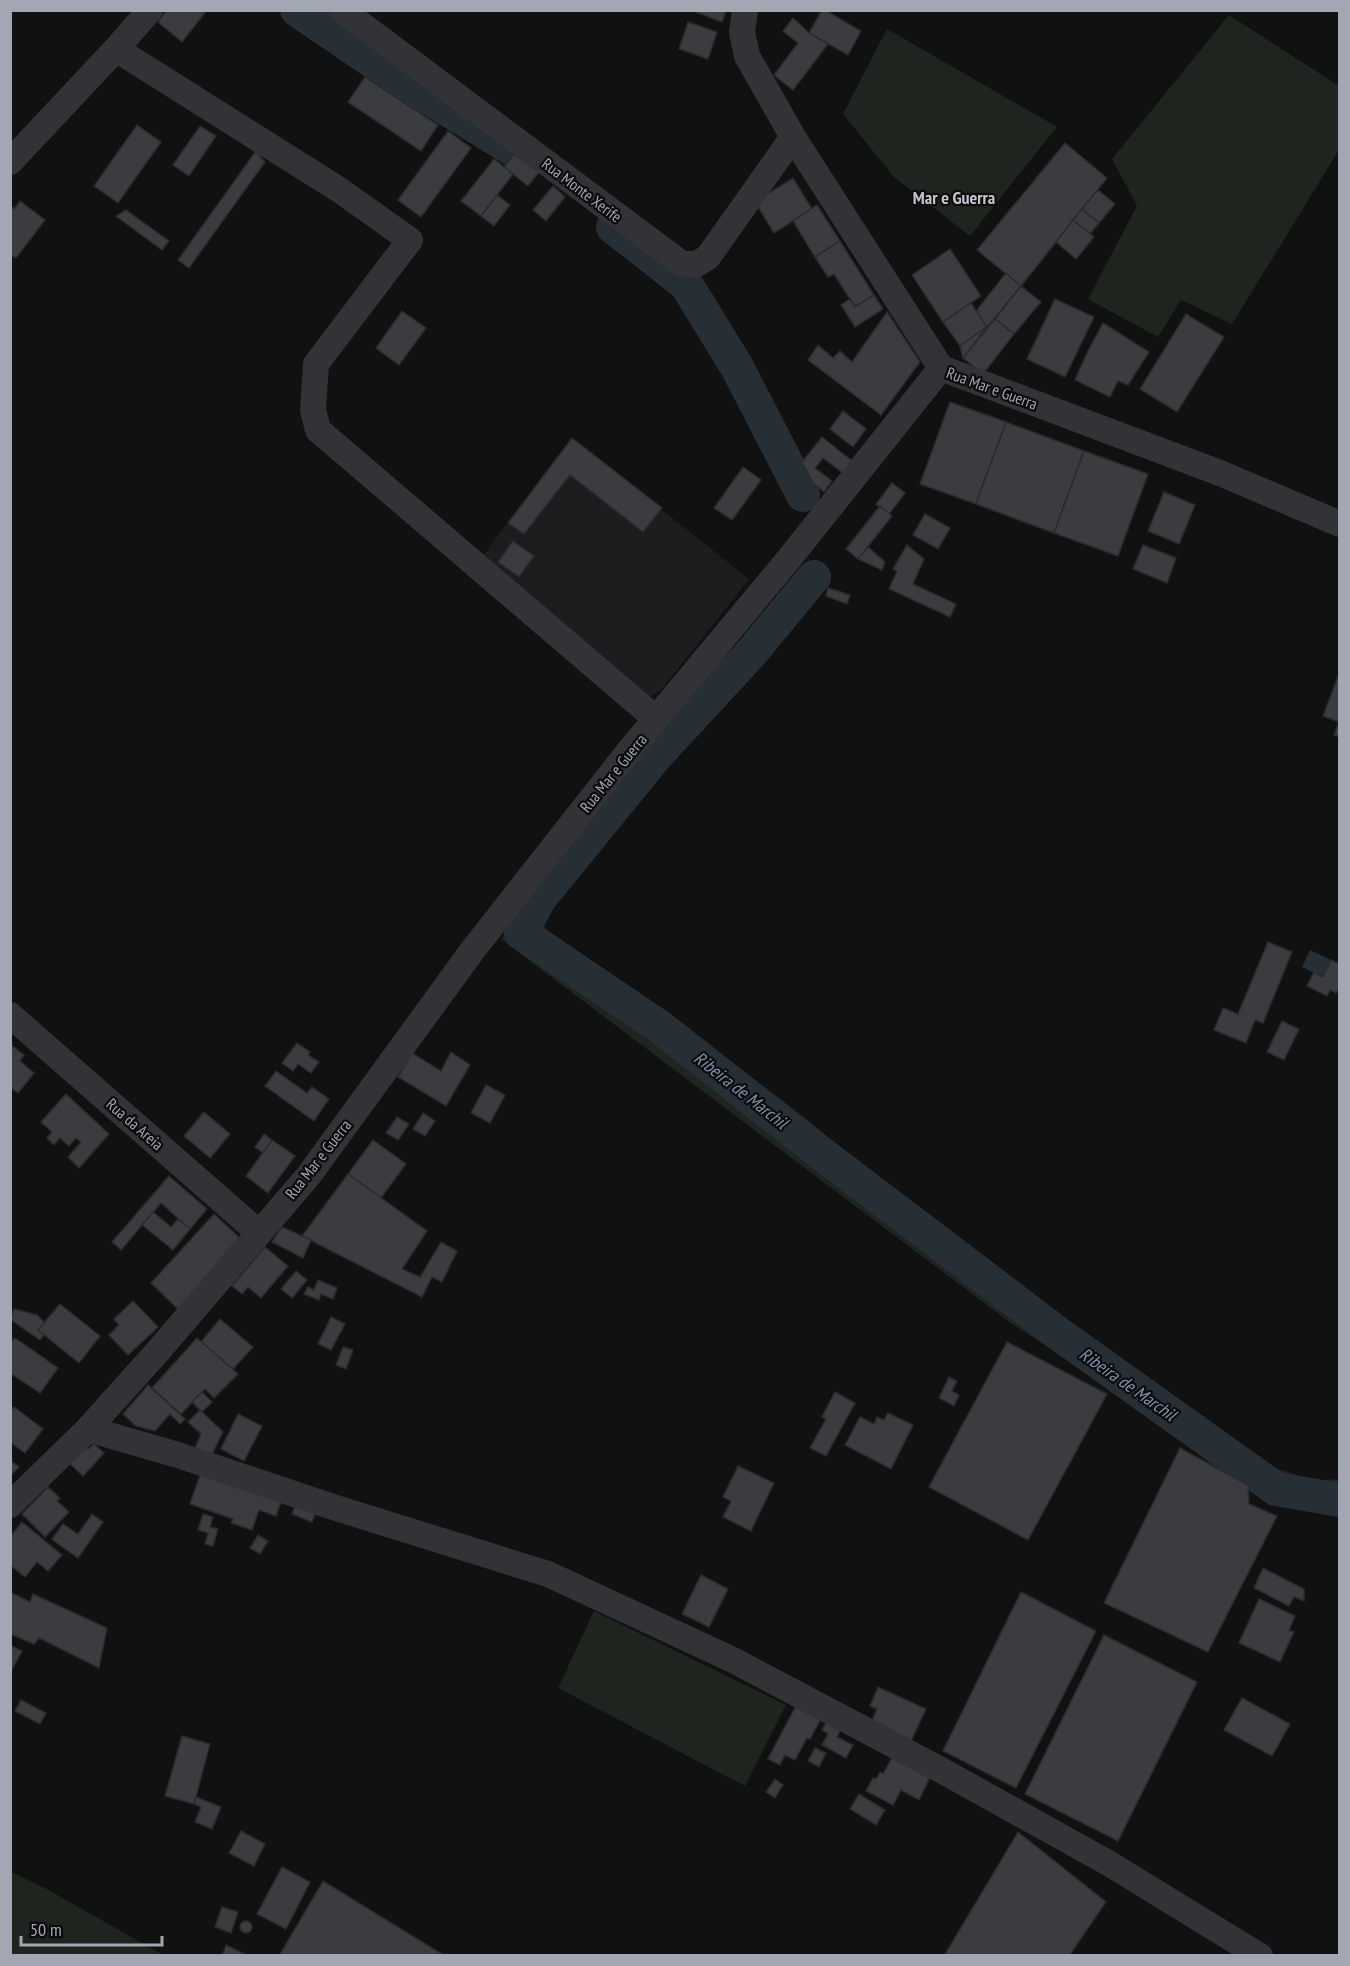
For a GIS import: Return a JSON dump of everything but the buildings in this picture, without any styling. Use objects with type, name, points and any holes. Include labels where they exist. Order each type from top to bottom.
[{"type":"street","points":[[10,162],[150,10]]},
{"type":"street","name":"Rua Monte Xerife","points":[[342,10],[682,264],[697,264],[708,257],[793,137]]},
{"type":"street","points":[[745,10],[742,32],[747,56],[793,137],[940,368]]},
{"type":"street","points":[[116,49],[338,189],[410,240],[316,364],[313,410],[318,430],[656,719]]},
{"type":"street","name":"Rua Mar e Guerra","points":[[10,1505],[88,1429],[309,1175],[472,951],[940,368],[1220,473],[1340,524]]},
{"type":"street","name":"Rua da Areia","points":[[10,1015],[259,1233]]},
{"type":"street","points":[[88,1429],[178,1455],[333,1507],[548,1574],[733,1660],[930,1765],[1110,1864],[1260,1956]]},
{"type":"shaded area","points":[[1229,15],[1339,86],[1339,150],[1232,324],[1181,300],[1158,337],[1088,299],[1137,206],[1112,159]]},
{"type":"shaded area","points":[[887,29],[1057,127],[970,236],[894,177],[843,114]]},
{"type":"shaded area","points":[[572,438],[749,579],[661,690],[649,697],[479,561]]},
{"type":"shaded area","points":[[519,907],[541,920],[550,936],[629,987],[795,1110],[940,1230],[1142,1380],[1274,1467],[1314,1481],[1339,1479],[1339,1513],[1292,1506],[1260,1492],[1183,1435],[1008,1321],[502,940],[506,926]]},
{"type":"shaded area","points":[[1310,950],[1331,960],[1323,977],[1302,967]]},
{"type":"shaded area","points":[[594,1611],[786,1705],[745,1786],[558,1688]]},
{"type":"shaded area","points":[[11,1872],[45,1888],[163,1955],[11,1955]]},
{"type":"waterway","points":[[297,10],[403,82],[519,153]]},
{"type":"waterway","points":[[613,227],[686,284],[737,367],[803,495]]},
{"type":"waterway","name":"Ribeira de Marchil","points":[[814,577],[752,652],[655,757],[540,898],[521,933],[660,1027],[822,1154],[1059,1334],[1276,1489],[1340,1500]]},
{"type":"district","name":"Mar e Guerra","points":[[954,197]]}]
